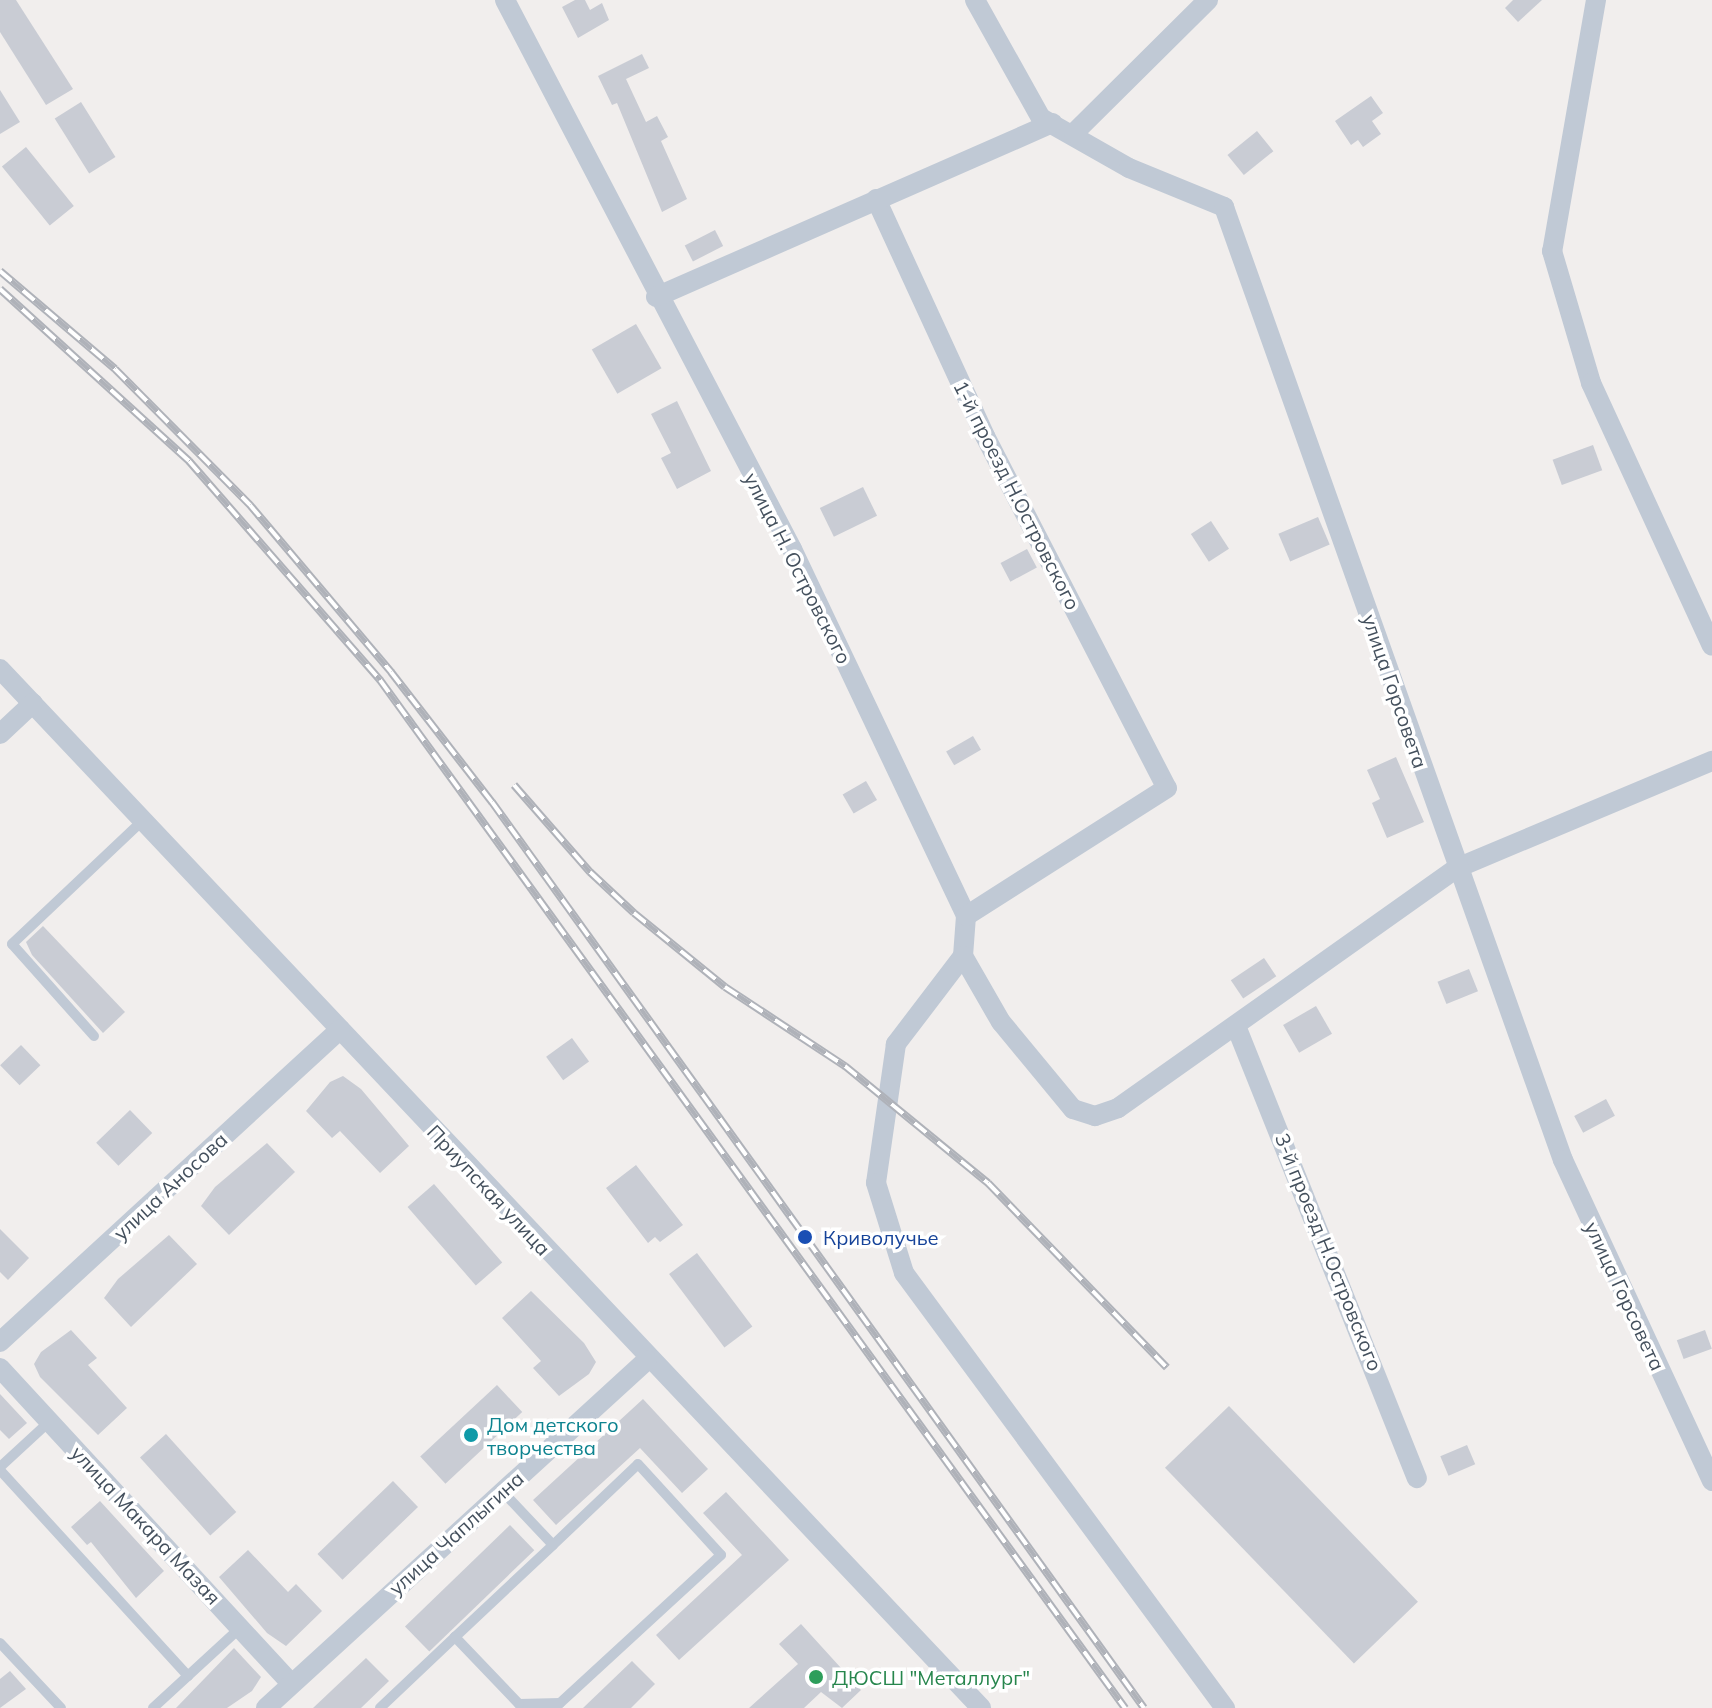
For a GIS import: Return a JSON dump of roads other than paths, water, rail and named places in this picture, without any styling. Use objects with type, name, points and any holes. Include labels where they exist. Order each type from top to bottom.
[{"type":"street","name":"улица Н. Островского","points":[[505,0],[656,297],[792,549],[966,916],[963,956]]},
{"type":"street","name":"улица Горсовета","points":[[975,0],[1041,118],[1074,133],[1129,168],[1224,207],[1563,1160],[1712,1481]]},
{"type":"street","points":[[1074,133],[1208,0]]},
{"type":"street","points":[[1596,0],[1552,251],[1591,383],[1712,646]]},
{"type":"street","points":[[656,297],[1053,123]]},
{"type":"street","name":"1-й проезд Н.Островского","points":[[876,199],[985,436],[1167,788],[966,916]]},
{"type":"street","name":"Приупская улица","points":[[0,669],[647,1360],[981,1708]]},
{"type":"street","points":[[0,734],[33,703]]},
{"type":"street","points":[[1225,1708],[904,1273],[876,1183],[896,1044],[963,956],[1001,1022],[1073,1109],[1095,1116],[1118,1108],[1457,868],[1712,761]]},
{"type":"street","name":"3-й проезд Н.Островского","points":[[1236,1026],[1417,1478]]},
{"type":"street","name":"улица Аносова","points":[[0,1342],[340,1029]]},
{"type":"street","name":"улица Чаплыгина","points":[[266,1708],[647,1360]]},
{"type":"street","name":"улица Макара Мазая","points":[[0,1368],[291,1683]]},
{"type":"lane","points":[[94,1036],[12,944],[143,820]]},
{"type":"lane","points":[[49,1422],[0,1468],[188,1676]]},
{"type":"lane","points":[[380,1708],[455,1637],[553,1545],[638,1464],[721,1555],[560,1703],[519,1704],[455,1637]]},
{"type":"lane","points":[[502,1491],[553,1545]]},
{"type":"lane","points":[[153,1708],[241,1627]]},
{"type":"lane","points":[[0,1643],[61,1708]]},
{"type":"railway","points":[[0,271],[115,369],[250,505],[391,672],[492,802],[1144,1708]]},
{"type":"railway","points":[[0,289],[189,461],[380,680],[1125,1708]]},
{"type":"railway","points":[[514,785],[590,872],[634,913],[725,987],[845,1066],[988,1183],[1167,1368]]},
{"type":"place","name":"Криволучье","points":[[805,1237]]},
{"type":"place","name":"Дом детского творчества","points":[[471,1435]]},
{"type":"place","name":"ДЮСШ \"Металлург\"","points":[[816,1677]]}]
